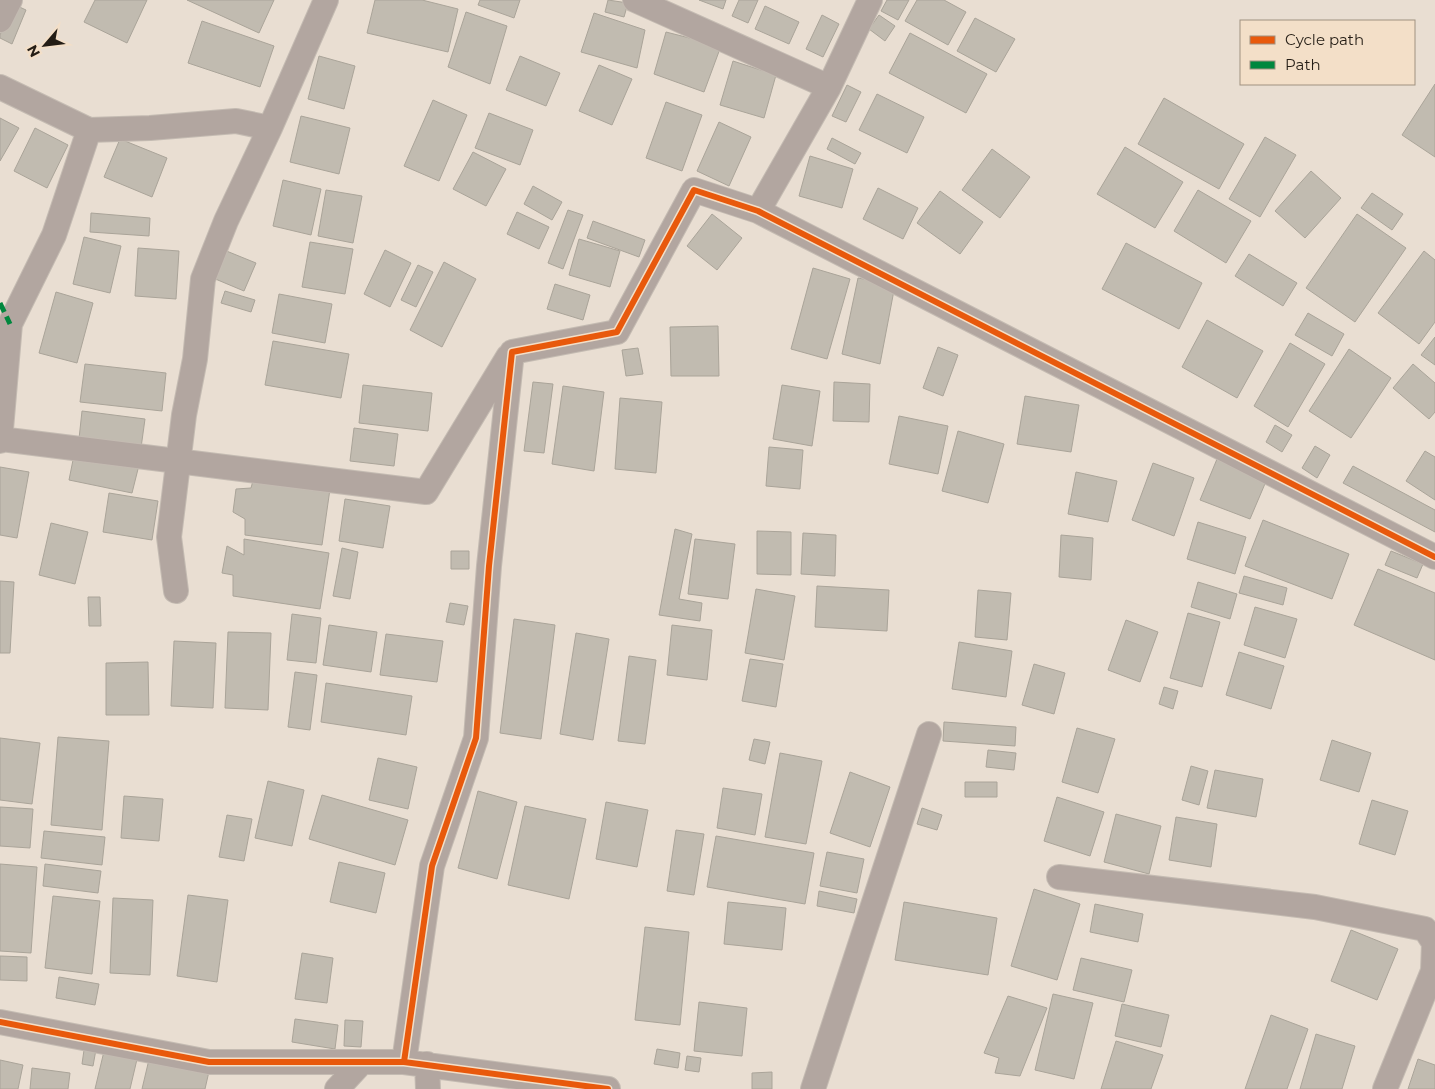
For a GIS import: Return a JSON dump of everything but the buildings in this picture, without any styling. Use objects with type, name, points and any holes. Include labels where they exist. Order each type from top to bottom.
[{"type":"street","points":[[0,20],[10,0]]},
{"type":"street","points":[[176,591],[169,537],[184,415],[195,359],[203,279],[226,221],[270,128],[326,0]]},
{"type":"street","points":[[635,0],[829,87]]},
{"type":"street","points":[[758,211],[829,87],[870,0]]},
{"type":"street","points":[[0,87],[88,130],[150,128],[236,121],[270,128]]},
{"type":"street","points":[[88,130],[54,235],[10,324],[0,439],[426,492],[512,352],[617,332],[694,190],[758,211],[1435,557]]},
{"type":"street","points":[[404,1062],[432,866],[476,738],[489,566],[512,352]]},
{"type":"street","points":[[812,1089],[929,734]]},
{"type":"street","points":[[1059,877],[1315,907],[1425,930],[1434,943],[1433,970],[1385,1089]]},
{"type":"street","points":[[0,1022],[209,1062],[404,1062],[608,1089]]},
{"type":"street","points":[[337,1089],[362,1062]]},
{"type":"street","points":[[427,1064],[428,1089]]},
{"type":"marked path","points":[[0,303],[10,324]]},
{"type":"cycle path","points":[[404,1062],[432,866],[476,738],[489,566],[512,352],[617,332],[694,190],[758,211],[1435,557]]},
{"type":"cycle path","points":[[0,1022],[209,1062],[404,1062],[608,1089]]}]
